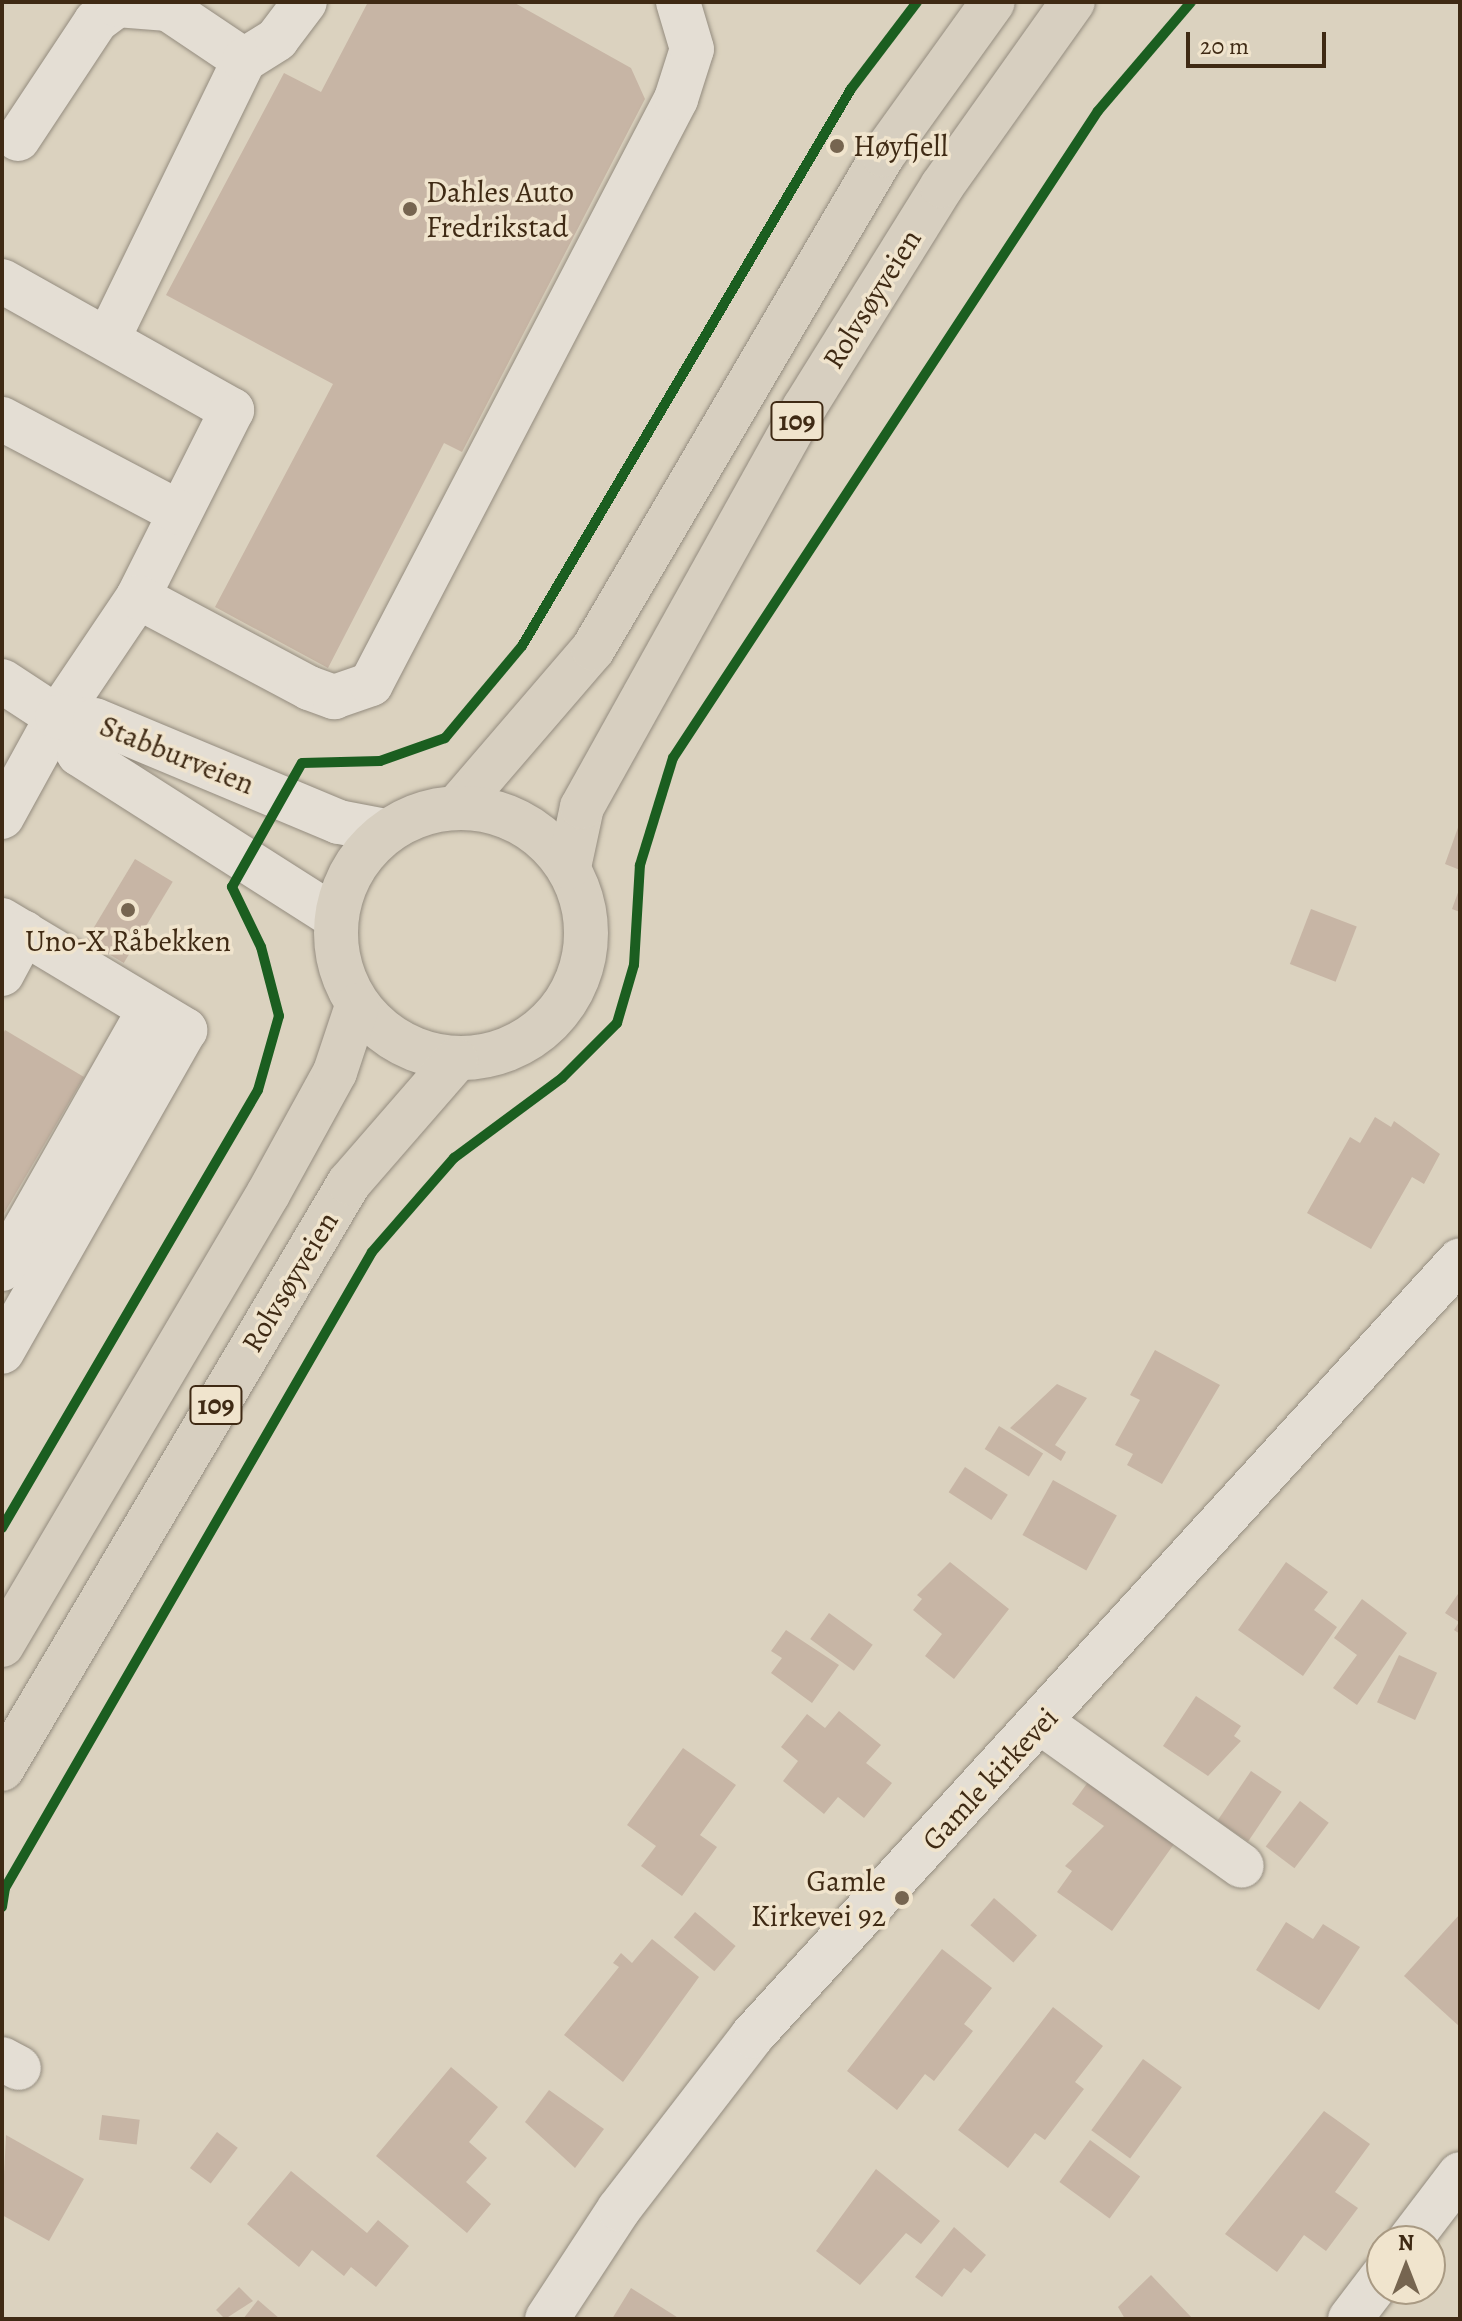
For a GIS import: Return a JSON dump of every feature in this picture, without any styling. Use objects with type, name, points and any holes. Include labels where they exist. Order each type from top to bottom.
[{"type":"main road","name":"Rolvsøyveien","points":[[457,807],[593,649],[883,155],[993,2]]},
{"type":"main road","name":"Rolvsøyveien","points":[[569,867],[582,807],[804,408],[942,186],[1073,2]]},
{"type":"main road","points":[[457,807],[501,813],[540,834],[569,867],[586,909],[586,939],[571,997],[541,1032],[501,1054],[456,1060],[400,1044],[357,1006],[337,964],[335,917],[351,869],[386,831],[457,807]]},
{"type":"main road","name":"109","points":[[2,1645],[276,1181],[335,1072],[357,1006]]},
{"type":"main road","name":"Rolvsøyveien","points":[[2,1769],[349,1183],[456,1060]]},
{"type":"street","points":[[108,339],[244,60],[277,39],[305,2]]},
{"type":"street","points":[[138,597],[309,688],[334,697],[371,684],[676,99],[692,49],[678,2]]},
{"type":"street","points":[[18,139],[96,21],[117,5],[168,9],[244,60]]},
{"type":"street","points":[[2,281],[232,410],[138,597],[57,717],[2,817]]},
{"type":"street","points":[[2,419],[180,513]]},
{"type":"street","name":"Stabburveien","points":[[2,681],[57,717],[79,754],[335,917]]},
{"type":"street","name":"Stabburveien","points":[[57,717],[95,720],[339,822],[386,831]]},
{"type":"street","points":[[2,974],[13,926],[185,1030],[2,1352]]},
{"type":"street","points":[[2,1269],[150,1009]]},
{"type":"street","name":"Gamle kirkevei","points":[[547,2319],[619,2209],[752,2036],[1043,1724],[1233,1502],[1455,1273]]},
{"type":"street","points":[[1043,1724],[1242,1866]]},
{"type":"street","points":[[1421,2225],[1460,2174]]},
{"type":"street","points":[[1350,2319],[1366,2298]]},
{"type":"building","points":[[368,2],[513,2],[631,68],[645,99],[462,452],[444,443],[328,668],[215,607],[333,384],[166,295],[284,73],[321,92]]},
{"type":"building","points":[[1460,822],[1460,870],[1445,864]]},
{"type":"building","points":[[135,859],[173,882],[124,963],[86,940]]},
{"type":"building","points":[[1460,887],[1460,912],[1452,909]]},
{"type":"building","points":[[1311,909],[1357,927],[1336,982],[1290,964]]},
{"type":"building","points":[[5,1030],[84,1077],[2,1217],[2,1036]]},
{"type":"building","points":[[1375,1117],[1391,1127],[1394,1121],[1440,1154],[1424,1184],[1412,1177],[1371,1249],[1307,1213],[1350,1137],[1360,1143]]},
{"type":"building","points":[[1155,1350],[1220,1385],[1162,1484],[1127,1465],[1133,1454],[1115,1445],[1140,1400],[1130,1395]]},
{"type":"building","points":[[1057,1384],[1087,1398],[1055,1445],[1066,1452],[1061,1461],[1010,1428]]},
{"type":"building","points":[[999,1426],[1043,1454],[1029,1476],[985,1449]]},
{"type":"building","points":[[965,1467],[1008,1495],[991,1520],[949,1492]]},
{"type":"building","points":[[1053,1480],[1117,1515],[1086,1570],[1022,1535]]},
{"type":"building","points":[[950,1562],[1009,1609],[954,1679],[925,1656],[942,1634],[913,1610],[922,1599],[917,1595]]},
{"type":"building","points":[[1286,1562],[1328,1592],[1314,1610],[1337,1627],[1303,1676],[1238,1630]]},
{"type":"building","points":[[1460,1591],[1460,1634],[1454,1630],[1459,1622],[1445,1613]]},
{"type":"building","points":[[1362,1599],[1407,1633],[1357,1705],[1333,1688],[1357,1655],[1334,1638]]},
{"type":"building","points":[[829,1613],[873,1645],[854,1671],[810,1639]]},
{"type":"building","points":[[786,1630],[839,1665],[812,1703],[771,1673],[782,1658],[771,1651]]},
{"type":"building","points":[[1399,1655],[1437,1673],[1415,1720],[1377,1702]]},
{"type":"building","points":[[1196,1696],[1241,1726],[1234,1736],[1241,1741],[1208,1776],[1163,1746]]},
{"type":"building","points":[[839,1711],[881,1745],[866,1763],[892,1783],[864,1818],[838,1797],[824,1814],[783,1781],[798,1761],[781,1747],[807,1714],[825,1728]]},
{"type":"building","points":[[683,1748],[736,1785],[700,1835],[717,1847],[682,1896],[641,1866],[656,1846],[627,1825]]},
{"type":"building","points":[[1251,1771],[1282,1792],[1248,1841],[1217,1821]]},
{"type":"building","points":[[1091,1778],[1174,1844],[1112,1931],[1057,1892],[1072,1871],[1065,1866],[1104,1826],[1072,1804]]},
{"type":"building","points":[[1300,1801],[1329,1823],[1294,1868],[1266,1847]]},
{"type":"building","points":[[994,1898],[1037,1935],[1013,1963],[970,1925]]},
{"type":"building","points":[[695,1912],[736,1946],[714,1971],[674,1937]]},
{"type":"building","points":[[1460,1914],[1460,2027],[1404,1976]]},
{"type":"building","points":[[1286,1922],[1313,1939],[1323,1924],[1360,1947],[1319,2010],[1256,1970]]},
{"type":"building","points":[[652,1939],[699,1977],[623,2082],[564,2035],[619,1967],[613,1963],[621,1953],[632,1963]]},
{"type":"building","points":[[942,1949],[992,1988],[964,2024],[973,2031],[934,2081],[925,2074],[897,2110],[847,2071]]},
{"type":"building","points":[[1053,2007],[1103,2046],[1075,2082],[1084,2089],[1045,2140],[1035,2133],[1008,2168],[958,2130]]},
{"type":"building","points":[[1143,2059],[1182,2087],[1130,2158],[1091,2130]]},
{"type":"building","points":[[451,2067],[498,2107],[469,2142],[487,2158],[466,2182],[491,2204],[467,2233],[376,2156]]},
{"type":"building","points":[[549,2090],[604,2129],[575,2168],[525,2122]]},
{"type":"building","points":[[1324,2111],[1370,2144],[1335,2192],[1358,2208],[1326,2251],[1304,2235],[1277,2272],[1225,2234]]},
{"type":"building","points":[[102,2115],[140,2120],[137,2144],[99,2140]]},
{"type":"building","points":[[217,2132],[238,2148],[211,2184],[190,2168]]},
{"type":"building","points":[[6,2135],[84,2179],[49,2241],[2,2215]]},
{"type":"building","points":[[1090,2140],[1140,2176],[1110,2219],[1059,2182]]},
{"type":"building","points":[[876,2169],[940,2221],[921,2244],[906,2233],[860,2285],[816,2251]]},
{"type":"building","points":[[291,2171],[367,2233],[378,2220],[409,2246],[376,2287],[351,2267],[344,2276],[312,2250],[299,2267],[247,2224]]},
{"type":"building","points":[[954,2227],[986,2255],[971,2273],[964,2268],[942,2297],[915,2277]]},
{"type":"building","points":[[1151,2275],[1193,2319],[1125,2319],[1118,2307]]},
{"type":"building","points":[[239,2287],[253,2301],[225,2319],[216,2310]]},
{"type":"building","points":[[631,2288],[680,2319],[612,2319]]},
{"type":"building","points":[[258,2300],[280,2319],[243,2319]]},
{"type":"cycle path","points":[[2,1528],[258,1090],[279,1016],[261,947],[232,887],[302,763],[380,761],[445,738],[522,646],[851,89],[917,2]]},
{"type":"cycle path","points":[[2,1907],[5,1888],[372,1252],[454,1158],[562,1078],[617,1023],[634,965],[640,865],[673,758],[1098,111],[1191,2]]},
{"type":"place","name":"Høyfjell","points":[[837,146]]},
{"type":"place","name":"Dahles Auto Fredrikstad","points":[[410,209]]},
{"type":"place","name":"Uno-X Råbekken","points":[[128,910]]},
{"type":"place","name":"Gamle Kirkevei 92","points":[[902,1898]]}]
